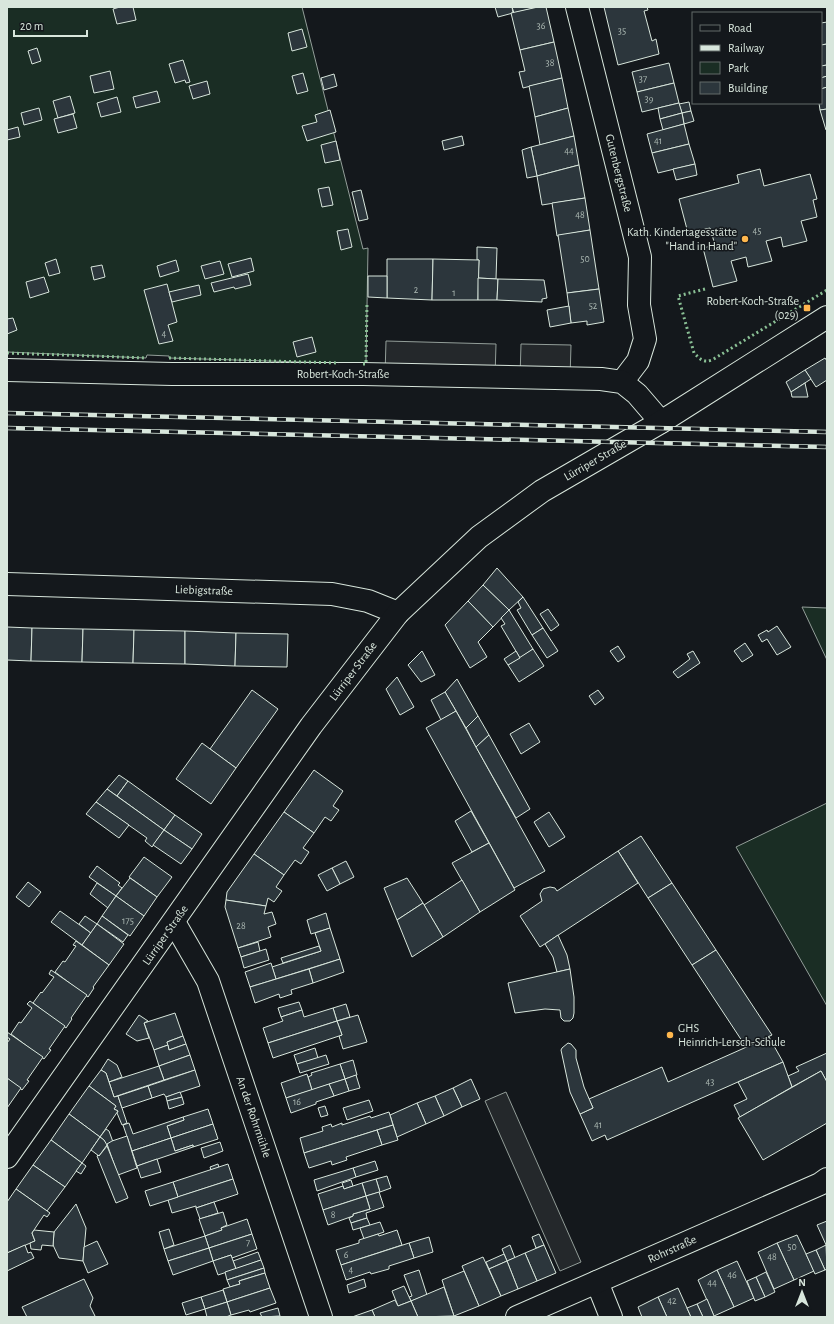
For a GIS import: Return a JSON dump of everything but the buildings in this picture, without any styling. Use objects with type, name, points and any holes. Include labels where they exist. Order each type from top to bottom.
[{"type":"street","name":"Gutenbergstraße","points":[[577,7],[640,257],[639,305],[645,339],[638,361],[622,382]]},
{"type":"street","name":"Lürriper Straße","points":[[7,1157],[311,726],[398,613],[483,533],[542,492],[661,422],[827,317]]},
{"type":"street","name":"Robert-Koch-Straße","points":[[7,370],[172,374],[363,374],[601,380],[622,382]]},
{"type":"street","points":[[622,382],[637,394],[661,422]]},
{"type":"street","name":"Liebigstraße","points":[[7,584],[332,594],[368,601],[398,613]]},
{"type":"street","name":"An der Rohrmühle","points":[[174,922],[208,981],[321,1317]]},
{"type":"street","name":"Rohrstraße","points":[[517,1317],[820,1184],[827,1179]]},
{"type":"street","points":[[597,1282],[611,1317]]},
{"type":"green space","points":[[7,7],[302,7],[363,249],[368,248],[366,364],[169,358],[169,356],[147,355],[146,358],[7,352]]},
{"type":"green space","points":[[802,607],[827,608],[827,660]]},
{"type":"green space","points":[[827,803],[827,1006],[736,847]]},
{"type":"shaded area","points":[[386,341],[496,344],[495,377],[385,375]]},
{"type":"shaded area","points":[[521,344],[571,345],[570,379],[520,378]]},
{"type":"shaded area","points":[[506,1092],[581,1262],[560,1271],[485,1101]]},
{"type":"railway","points":[[7,413],[827,432]]},
{"type":"railway","points":[[7,428],[827,447]]},
{"type":"hedge","points":[[705,289],[678,296],[694,353],[704,361],[712,360],[827,290]]},
{"type":"hedge","points":[[363,364],[366,364],[367,302]]},
{"type":"hedge","points":[[7,353],[146,358]]},
{"type":"hedge","points":[[169,358],[339,363]]},
{"type":"place","name":"Kath. Kindertagesstätte \"Hand in Hand\"","points":[[745,239]]},
{"type":"place","name":"Robert-Koch-Straße (029)","points":[[807,308]]},
{"type":"place","name":"GHS Heinrich-Lersch-Schule","points":[[670,1035]]}]
